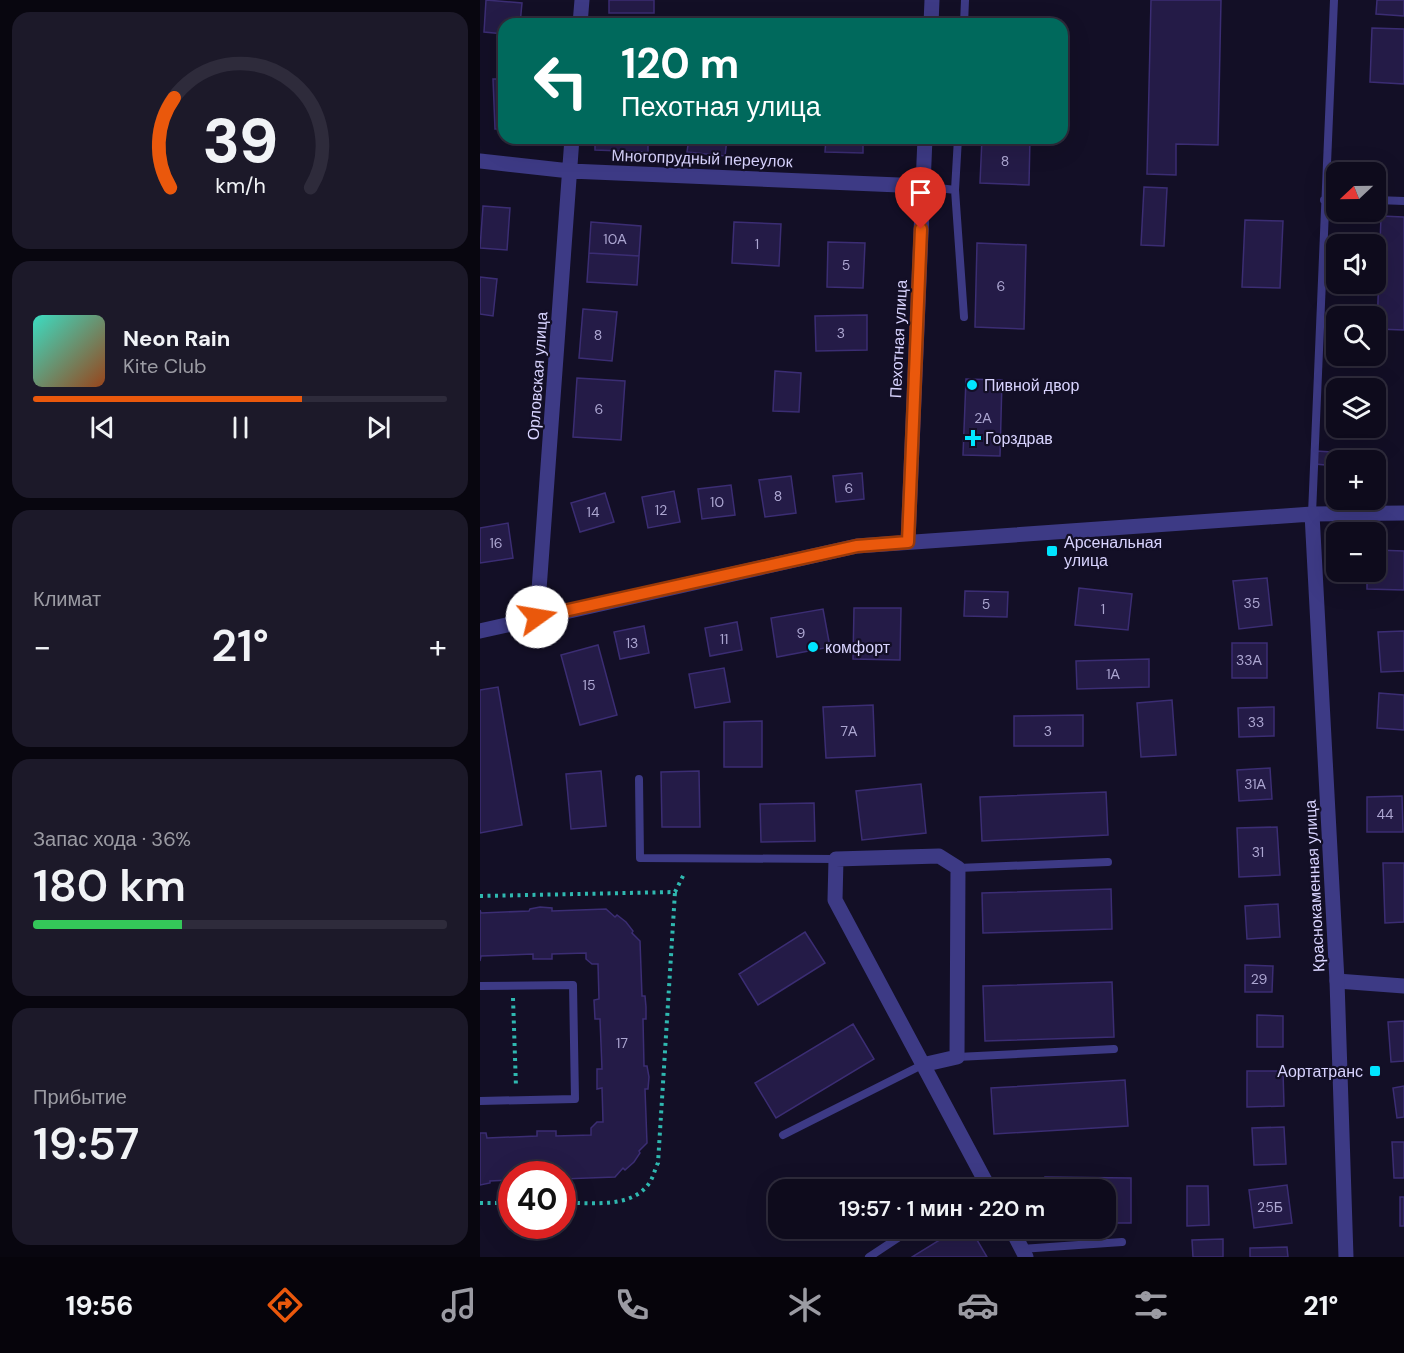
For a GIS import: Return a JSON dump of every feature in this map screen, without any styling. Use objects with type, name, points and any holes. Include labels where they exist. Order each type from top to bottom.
[{"type":"street","points":[[580,18],[582,0]]},
{"type":"street","points":[[931,18],[932,0]]},
{"type":"street","name":"Орловская улица","points":[[537,617],[572,144]]},
{"type":"street","name":"Пехотная улица","points":[[908,542],[925,144]]},
{"type":"street","name":"Многопрудный переулок","points":[[480,161],[570,171],[923,186]]},
{"type":"street","points":[[480,631],[857,546],[1312,514],[1404,513]]},
{"type":"street","name":"Краснокаменная улица","points":[[1312,514],[1337,981],[1346,1257]]},
{"type":"street","points":[[922,1065],[957,1057],[958,868],[939,856],[836,859],[835,900],[979,1179]]},
{"type":"street","points":[[1337,981],[1404,986]]},
{"type":"street","points":[[1016,1239],[1023,1253]]},
{"type":"lane","points":[[964,18],[965,0]]},
{"type":"lane","points":[[1312,514],[1334,0]]},
{"type":"lane","points":[[958,144],[955,190],[964,317]]},
{"type":"lane","points":[[923,186],[955,190]]},
{"type":"lane","points":[[1386,200],[1404,201]]},
{"type":"lane","points":[[639,779],[640,858],[836,859]]},
{"type":"lane","points":[[958,868],[1108,862]]},
{"type":"lane","points":[[480,986],[573,985],[575,1099],[480,1101]]},
{"type":"lane","points":[[957,1057],[1114,1049]]},
{"type":"lane","points":[[783,1135],[922,1065]]},
{"type":"lane","points":[[869,1257],[896,1239]]},
{"type":"lane","points":[[1023,1253],[1122,1242]]},
{"type":"path","points":[[576,1203],[615,1202],[632,1198],[650,1182],[658,1162],[675,892],[682,875],[694,859]]},
{"type":"path","points":[[480,896],[675,892]]},
{"type":"path","points":[[513,986],[516,1100]]},
{"type":"path","points":[[480,1203],[498,1203]]},
{"type":"building","points":[[486,0],[522,3],[521,18],[498,18],[498,33],[484,32]]},
{"type":"building","points":[[609,0],[654,0],[654,13],[609,13]]},
{"type":"building","points":[[1151,0],[1221,0],[1218,145],[1176,144],[1176,175],[1147,174]]},
{"type":"building","points":[[1377,0],[1404,0],[1404,16],[1376,14]]},
{"type":"building","points":[[1372,28],[1404,29],[1404,84],[1370,82]]},
{"type":"building","points":[[493,79],[498,79],[498,129],[495,129]]},
{"type":"building","points":[[595,144],[648,144],[648,152],[595,150]]},
{"type":"building","points":[[688,144],[726,144],[725,156],[687,152]]},
{"type":"building","points":[[826,144],[863,144],[863,153],[825,152]]},
{"type":"building","points":[[982,144],[1030,144],[1029,185],[980,183]]},
{"type":"building","points":[[1144,187],[1167,188],[1164,246],[1141,245]]},
{"type":"building","points":[[483,206],[510,208],[507,250],[480,248]]},
{"type":"building","points":[[1386,216],[1404,217],[1404,330],[1386,329],[1386,306],[1378,306],[1378,294],[1386,294],[1386,234],[1380,234],[1381,222],[1386,222]]},
{"type":"building","points":[[1245,220],[1283,221],[1280,288],[1242,287]]},
{"type":"building","points":[[591,222],[641,226],[639,256],[589,253]]},
{"type":"building","points":[[734,222],[781,224],[779,266],[732,263]]},
{"type":"building","points":[[828,242],[865,243],[863,288],[827,287]]},
{"type":"building","points":[[977,243],[1026,245],[1024,329],[975,327]]},
{"type":"building","points":[[589,253],[639,256],[637,285],[587,282]]},
{"type":"building","points":[[480,277],[497,279],[493,316],[480,314]]},
{"type":"building","points":[[583,309],[617,312],[612,361],[579,358]]},
{"type":"building","points":[[867,315],[867,350],[816,351],[815,316]]},
{"type":"building","points":[[775,371],[801,373],[799,412],[773,411]]},
{"type":"building","points":[[577,378],[625,381],[621,440],[573,437]]},
{"type":"building","points":[[966,379],[1002,380],[1000,456],[963,455]]},
{"type":"building","points":[[1316,451],[1326,452],[1326,465],[1315,464]]},
{"type":"building","points":[[862,473],[864,499],[836,502],[833,476]]},
{"type":"building","points":[[791,476],[796,513],[765,517],[759,480]]},
{"type":"building","points":[[731,485],[735,515],[702,519],[698,489]]},
{"type":"building","points":[[674,491],[680,522],[648,528],[642,497]]},
{"type":"building","points":[[605,493],[614,522],[580,532],[571,503]]},
{"type":"building","points":[[508,523],[513,558],[480,563],[480,528]]},
{"type":"building","points":[[1386,550],[1404,551],[1404,590],[1367,589],[1367,582],[1386,582]]},
{"type":"building","points":[[1267,578],[1272,625],[1239,629],[1233,581]]},
{"type":"building","points":[[1079,588],[1132,594],[1128,630],[1075,625]]},
{"type":"building","points":[[965,591],[1008,592],[1007,617],[964,616]]},
{"type":"building","points":[[854,608],[901,608],[900,660],[853,659]]},
{"type":"building","points":[[823,609],[830,647],[777,657],[771,618]]},
{"type":"building","points":[[737,622],[742,650],[710,656],[705,628]]},
{"type":"building","points":[[644,626],[649,653],[620,659],[614,632]]},
{"type":"building","points":[[1404,631],[1404,671],[1381,672],[1378,632]]},
{"type":"building","points":[[1232,643],[1267,643],[1267,678],[1232,678]]},
{"type":"building","points":[[598,645],[617,715],[580,725],[561,655]]},
{"type":"building","points":[[1149,659],[1149,687],[1077,689],[1076,661]]},
{"type":"building","points":[[724,668],[730,702],[695,708],[689,674]]},
{"type":"building","points":[[498,687],[522,825],[480,833],[480,690]]},
{"type":"building","points":[[1379,693],[1404,695],[1404,730],[1377,728]]},
{"type":"building","points":[[1172,700],[1176,755],[1141,757],[1137,703]]},
{"type":"building","points":[[873,705],[875,756],[826,758],[823,707]]},
{"type":"building","points":[[1274,707],[1274,736],[1239,737],[1238,708]]},
{"type":"building","points":[[1083,715],[1083,746],[1014,746],[1014,716]]},
{"type":"building","points":[[762,721],[762,767],[724,767],[724,722]]},
{"type":"building","points":[[1270,768],[1272,799],[1239,801],[1237,770]]},
{"type":"building","points":[[601,771],[606,826],[571,829],[566,774]]},
{"type":"building","points":[[699,771],[700,827],[662,827],[661,772]]},
{"type":"building","points":[[921,784],[926,833],[862,840],[856,791]]},
{"type":"building","points":[[1106,792],[1108,835],[982,841],[980,797]]},
{"type":"building","points":[[1402,796],[1403,832],[1367,832],[1367,797]]},
{"type":"building","points":[[814,803],[815,841],[761,842],[760,804]]},
{"type":"building","points":[[1277,827],[1280,875],[1239,877],[1237,828]]},
{"type":"building","points":[[1383,863],[1404,863],[1404,922],[1385,923]]},
{"type":"building","points":[[1111,889],[1112,929],[983,933],[982,893]]},
{"type":"building","points":[[1278,904],[1280,937],[1247,939],[1245,906]]},
{"type":"building","points":[[552,908],[552,911],[606,909],[615,917],[617,915],[626,922],[640,941],[642,996],[645,996],[646,1007],[646,1019],[643,1019],[644,1066],[647,1066],[649,1077],[648,1089],[645,1089],[647,1143],[639,1151],[634,1162],[625,1170],[623,1168],[615,1177],[576,1178],[576,1161],[498,1161],[498,1181],[480,1185],[480,1133],[486,1133],[487,1138],[537,1136],[537,1131],[556,1131],[556,1136],[591,1135],[591,1128],[597,1122],[603,1122],[602,1088],[597,1089],[597,1069],[602,1069],[600,1019],[595,1019],[594,1000],[599,999],[598,964],[592,964],[586,959],[586,953],[552,954],[552,959],[533,959],[533,954],[481,956],[480,961],[480,910],[481,913],[529,911],[530,909]]},
{"type":"building","points":[[805,932],[825,963],[758,1005],[739,974]]},
{"type":"building","points":[[1245,965],[1273,966],[1272,992],[1245,992]]},
{"type":"building","points":[[1112,982],[1114,1037],[985,1041],[983,986]]},
{"type":"building","points":[[1257,1015],[1283,1016],[1283,1047],[1257,1047]]},
{"type":"building","points":[[1404,1021],[1404,1061],[1391,1062],[1388,1022]]},
{"type":"building","points":[[853,1024],[874,1059],[776,1118],[755,1083]]},
{"type":"building","points":[[1247,1071],[1283,1071],[1284,1106],[1247,1107]]},
{"type":"building","points":[[1125,1080],[1128,1126],[994,1134],[991,1088]]},
{"type":"building","points":[[1404,1086],[1404,1117],[1397,1118],[1393,1088]]},
{"type":"building","points":[[1284,1127],[1286,1164],[1254,1165],[1252,1128]]},
{"type":"building","points":[[1392,1142],[1404,1142],[1404,1178],[1394,1178]]},
{"type":"building","points":[[1045,1177],[1131,1178],[1131,1223],[1116,1223],[1116,1179],[1045,1179]]},
{"type":"building","points":[[1287,1185],[1292,1223],[1254,1228],[1249,1190]]},
{"type":"building","points":[[1187,1186],[1208,1186],[1209,1225],[1187,1226]]},
{"type":"building","points":[[1400,1197],[1404,1197],[1404,1226],[1400,1226]]},
{"type":"building","points":[[941,1239],[976,1239],[987,1257],[912,1257]]},
{"type":"building","points":[[1223,1239],[1223,1257],[1193,1257],[1192,1240]]},
{"type":"building","points":[[1287,1247],[1288,1257],[1250,1257],[1250,1248]]},
{"type":"place","name":"Пивной двор","points":[[972,385]]},
{"type":"place","name":"Горздрав","points":[[973,438]]},
{"type":"place","name":"Арсенальная улица","points":[[1052,551]]},
{"type":"place","name":"комфорт","points":[[813,647]]},
{"type":"place","name":"Аортатранс","points":[[1375,1071]]},
{"type":"route","points":[[537,617],[857,546],[908,542],[921,229]]}]
